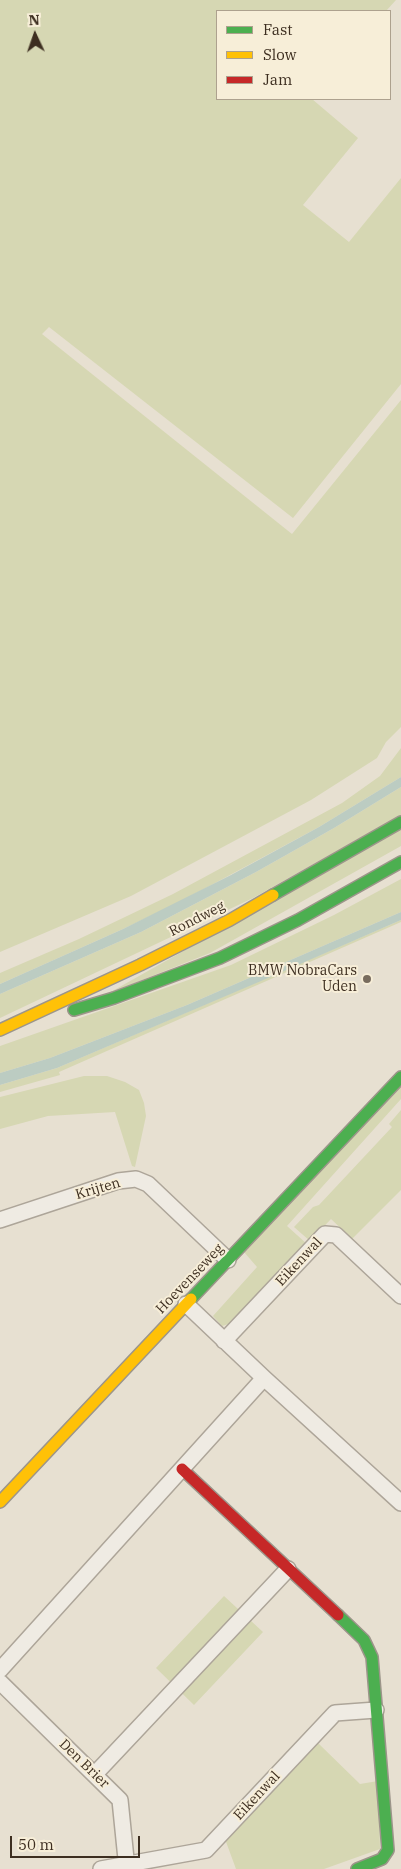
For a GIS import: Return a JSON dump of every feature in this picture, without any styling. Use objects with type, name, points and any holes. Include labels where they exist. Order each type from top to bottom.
[{"type":"street","name":"Rondweg","points":[[0,1031],[230,920],[401,822]]},
{"type":"street","name":"Rondweg","points":[[0,1031],[114,998],[220,958],[281,929],[401,862]]},
{"type":"street","name":"Hoevenseweg","points":[[0,1502],[401,1077]]},
{"type":"street","name":"Krijten","points":[[0,1220],[118,1181],[136,1179],[148,1184],[228,1260]]},
{"type":"street","name":"Eikenwal","points":[[224,1341],[325,1234],[336,1235],[401,1296]]},
{"type":"street","points":[[186,1304],[401,1503]]},
{"type":"street","points":[[0,1670],[264,1378]]},
{"type":"street","points":[[182,1469],[364,1640],[372,1657],[388,1850],[382,1859],[357,1869]]},
{"type":"street","points":[[95,1774],[288,1569]]},
{"type":"street","name":"Den Brier","points":[[0,1682],[120,1800],[127,1867]]},
{"type":"street","name":"Eikenwal","points":[[127,1867],[206,1850],[335,1713],[376,1710]]},
{"type":"street","points":[[101,1869],[127,1867]]},
{"type":"green space","points":[[0,0],[396,0],[387,10],[216,10],[216,100],[313,100],[358,138],[303,205],[349,242],[401,178],[401,384],[293,518],[49,327],[42,334],[292,534],[401,400],[401,727],[386,742],[377,758],[311,800],[131,896],[0,952]]},
{"type":"green space","points":[[401,748],[401,777],[319,827],[178,903],[0,984],[0,973],[79,939],[173,894],[342,803],[380,776]]},
{"type":"green space","points":[[401,787],[401,815],[253,898],[0,1018],[0,994],[141,932],[256,872]]},
{"type":"green space","points":[[401,829],[401,846],[210,953],[107,994]]},
{"type":"green space","points":[[401,879],[401,912],[187,1005],[50,1058],[0,1073],[0,1046],[231,965],[334,915]]},
{"type":"green space","points":[[401,920],[401,922],[59,1072],[60,1075],[0,1092],[0,1085],[57,1068]]},
{"type":"green space","points":[[84,1076],[107,1076],[125,1082],[139,1090],[146,1116],[135,1167],[132,1166],[115,1112],[48,1116],[0,1129],[0,1097]]},
{"type":"green space","points":[[401,1086],[401,1099],[287,1226],[307,1244],[232,1323],[222,1326],[213,1316],[257,1267],[244,1252]]},
{"type":"green space","points":[[401,1110],[401,1190],[352,1239],[331,1219],[310,1241],[294,1227],[313,1207],[319,1205],[392,1127],[389,1124]]},
{"type":"green space","points":[[224,1596],[263,1632],[194,1705],[156,1668]]},
{"type":"green space","points":[[318,1743],[360,1784],[378,1781],[380,1849],[324,1869],[236,1869],[225,1839]]},
{"type":"shaded area","points":[[401,777],[401,787],[256,872],[141,932],[0,994],[0,984],[123,929],[231,875],[319,827]]},
{"type":"shaded area","points":[[401,912],[401,920],[268,978],[57,1068],[0,1085],[0,1073],[50,1058],[187,1005]]},
{"type":"traffic: fast","points":[[273,895],[401,822]]},
{"type":"traffic: fast","points":[[74,1010],[114,998],[220,958],[298,920],[401,862]]},
{"type":"traffic: fast","points":[[191,1299],[401,1077]]},
{"type":"traffic: fast","points":[[338,1615],[364,1640],[372,1657],[388,1850],[382,1859],[357,1869]]},
{"type":"traffic: slow","points":[[0,1030],[140,965],[230,920],[273,895]]},
{"type":"traffic: slow","points":[[0,1502],[191,1299]]},
{"type":"traffic: jam","points":[[182,1469],[338,1615]]},
{"type":"place","name":"BMW NobraCars Uden","points":[[367,979]]}]
